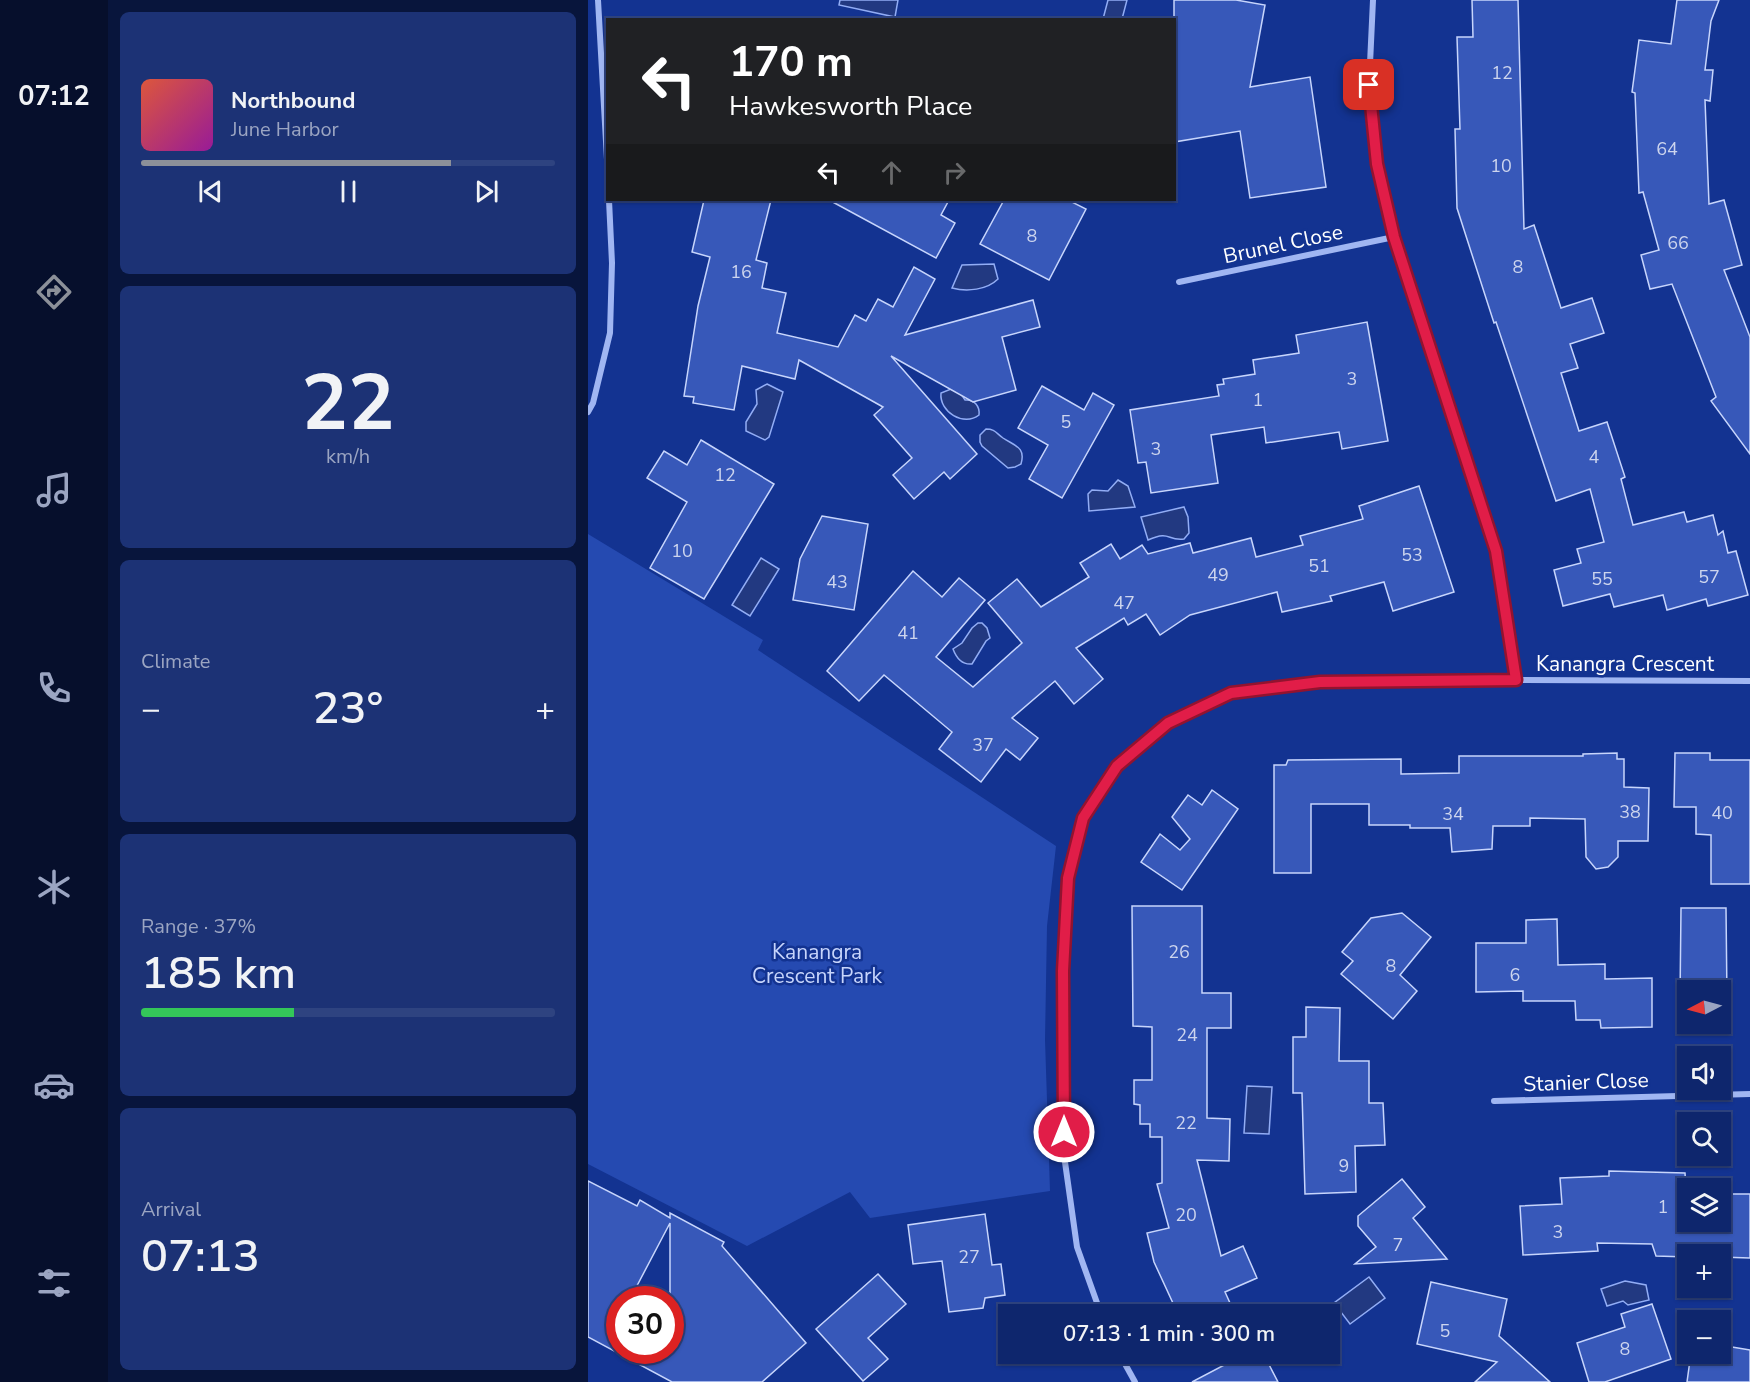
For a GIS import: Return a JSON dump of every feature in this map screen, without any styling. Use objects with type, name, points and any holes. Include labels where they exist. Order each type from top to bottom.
[{"type":"street","points":[[598,0],[606,142]]},
{"type":"street","points":[[1372,0],[1369,85],[1377,164],[1394,237],[1496,551],[1516,680]]},
{"type":"street","points":[[588,412],[610,333],[612,263],[609,201]]},
{"type":"street","name":"Brunel Close","points":[[1179,282],[1394,237]]},
{"type":"street","name":"Kanangra Crescent","points":[[1097,1304],[1077,1247],[1064,1155],[1063,971],[1068,878],[1083,818],[1117,766],[1168,723],[1231,693],[1320,682],[1750,681]]},
{"type":"street","name":"Stanier Close","points":[[1494,1101],[1750,1094]]},
{"type":"street","points":[[1125,1364],[1135,1382]]},
{"type":"green space","name":"Kanangra Crescent Park","points":[[588,534],[763,640],[758,650],[1056,846],[1047,926],[1045,1040],[1050,1191],[870,1218],[850,1192],[747,1246],[588,1164]]},
{"type":"shaded area","points":[[840,0],[898,0],[895,17],[839,5]]},
{"type":"shaded area","points":[[1108,0],[1127,0],[1122,18],[1103,18]]},
{"type":"shaded area","points":[[994,264],[998,279],[988,286],[964,290],[952,288],[962,265]]},
{"type":"shaded area","points":[[767,384],[783,392],[769,437],[765,440],[746,431],[746,422],[757,404],[756,390]]},
{"type":"shaded area","points":[[951,389],[961,394],[965,400],[976,404],[979,415],[966,419],[954,416],[948,411],[941,400],[941,393]]},
{"type":"shaded area","points":[[986,429],[993,431],[1021,450],[1021,464],[1008,468],[982,446],[980,435]]},
{"type":"shaded area","points":[[1118,480],[1128,486],[1135,507],[1089,511],[1088,494],[1092,490],[1108,491]]},
{"type":"shaded area","points":[[1184,507],[1188,517],[1189,533],[1184,539],[1161,536],[1148,540],[1141,517]]},
{"type":"shaded area","points":[[761,558],[779,569],[750,616],[732,605]]},
{"type":"shaded area","points":[[978,623],[982,623],[987,628],[990,638],[972,664],[962,662],[953,649],[962,643]]},
{"type":"shaded area","points":[[1247,1086],[1272,1087],[1269,1134],[1244,1133]]},
{"type":"shaded area","points":[[1369,1277],[1385,1298],[1350,1324],[1340,1311],[1340,1304],[1334,1303]]},
{"type":"shaded area","points":[[1625,1281],[1646,1285],[1649,1300],[1628,1305],[1623,1301],[1607,1306],[1601,1289]]},
{"type":"building","points":[[1174,0],[1236,0],[1265,5],[1250,87],[1310,77],[1326,187],[1250,198],[1240,131],[1176,142],[1176,18],[1174,18]]},
{"type":"building","points":[[1472,0],[1518,0],[1524,229],[1534,225],[1561,308],[1592,298],[1604,333],[1570,344],[1578,368],[1561,373],[1579,431],[1607,422],[1625,477],[1621,479],[1633,525],[1684,512],[1687,522],[1713,515],[1718,535],[1723,531],[1728,553],[1736,551],[1748,595],[1708,606],[1706,599],[1667,610],[1663,595],[1614,607],[1610,594],[1563,606],[1554,570],[1581,563],[1577,549],[1604,542],[1590,489],[1556,501],[1457,208],[1455,129],[1460,129],[1457,37],[1473,37]]},
{"type":"building","points":[[1677,0],[1719,0],[1711,21],[1705,70],[1713,70],[1710,101],[1705,100],[1709,204],[1724,200],[1742,265],[1724,270],[1750,337],[1750,454],[1711,401],[1716,397],[1672,284],[1650,289],[1641,255],[1659,250],[1643,192],[1639,193],[1635,93],[1632,92],[1639,40],[1671,44]]},
{"type":"building","points":[[704,201],[771,201],[756,260],[767,263],[762,288],[786,293],[777,333],[838,347],[855,315],[866,321],[878,299],[893,307],[914,267],[935,279],[905,335],[1033,300],[1040,327],[1002,337],[1016,390],[973,402],[891,356],[977,454],[950,479],[944,472],[914,499],[893,475],[912,458],[874,415],[883,407],[799,360],[795,379],[742,366],[734,410],[693,403],[694,397],[684,396],[698,306],[710,257],[692,252]]},
{"type":"building","points":[[831,201],[948,201],[941,215],[955,223],[936,258]]},
{"type":"building","points":[[1003,201],[1070,201],[1086,209],[1049,280],[980,244]]},
{"type":"building","points":[[1367,322],[1388,441],[1342,449],[1339,432],[1266,443],[1264,427],[1211,435],[1218,483],[1151,493],[1146,462],[1138,463],[1130,410],[1219,396],[1217,385],[1224,384],[1223,379],[1255,374],[1253,360],[1299,353],[1296,335]]},
{"type":"building","points":[[1042,386],[1084,410],[1093,393],[1114,405],[1062,498],[1029,479],[1048,445],[1018,428]]},
{"type":"building","points":[[701,440],[774,484],[704,599],[650,568],[687,502],[647,478],[664,451],[687,465]]},
{"type":"building","points":[[1419,486],[1454,592],[1393,611],[1384,582],[1330,596],[1332,601],[1282,612],[1277,592],[1190,615],[1160,635],[1146,614],[1128,625],[1124,618],[1076,648],[1103,679],[1074,704],[1055,681],[1012,718],[1038,738],[1020,760],[1006,749],[981,782],[939,749],[952,732],[884,675],[859,701],[827,671],[913,571],[942,597],[959,578],[985,600],[936,657],[973,687],[1022,643],[988,603],[1017,579],[1041,607],[1089,577],[1080,563],[1111,544],[1120,559],[1142,545],[1148,554],[1190,543],[1193,553],[1251,538],[1256,557],[1303,545],[1300,536],[1363,519],[1359,506]]},
{"type":"building","points":[[822,516],[868,524],[854,610],[793,600],[800,559]]},
{"type":"building","points":[[1617,753],[1617,759],[1624,759],[1624,787],[1649,788],[1648,841],[1618,841],[1618,857],[1608,867],[1596,869],[1586,857],[1585,819],[1530,818],[1530,826],[1493,826],[1492,849],[1452,852],[1450,828],[1369,825],[1369,804],[1311,804],[1311,873],[1274,873],[1274,765],[1286,765],[1288,760],[1401,759],[1401,774],[1459,773],[1459,756],[1583,756],[1583,754]]},
{"type":"building","points":[[1675,753],[1710,753],[1710,760],[1750,760],[1750,884],[1711,884],[1711,835],[1696,834],[1696,807],[1674,807]]},
{"type":"building","points":[[1212,790],[1238,809],[1182,890],[1141,862],[1160,834],[1180,850],[1190,839],[1172,817],[1188,795],[1202,805]]},
{"type":"building","points":[[1132,906],[1202,906],[1202,993],[1231,993],[1231,1028],[1207,1028],[1207,1118],[1230,1119],[1229,1161],[1197,1160],[1221,1256],[1243,1246],[1257,1278],[1225,1292],[1230,1304],[1173,1304],[1154,1262],[1147,1233],[1169,1228],[1157,1184],[1162,1183],[1162,1137],[1150,1137],[1150,1124],[1140,1124],[1140,1105],[1134,1104],[1134,1080],[1152,1080],[1152,1027],[1133,1026]]},
{"type":"building","points":[[1681,908],[1726,908],[1727,980],[1680,980]]},
{"type":"building","points":[[1402,913],[1431,937],[1400,975],[1417,991],[1393,1019],[1341,974],[1353,961],[1342,952],[1371,918]]},
{"type":"building","points":[[1557,919],[1558,965],[1605,964],[1605,979],[1652,978],[1652,1027],[1601,1028],[1600,1020],[1576,1020],[1575,1001],[1523,1001],[1523,991],[1476,992],[1476,943],[1526,943],[1526,920]]},
{"type":"building","points":[[1306,1007],[1340,1008],[1339,1061],[1369,1061],[1369,1103],[1383,1103],[1385,1145],[1355,1146],[1356,1192],[1305,1194],[1302,1093],[1293,1093],[1293,1037],[1306,1037]]},
{"type":"building","points":[[1609,1171],[1685,1173],[1685,1178],[1677,1178],[1677,1232],[1731,1232],[1731,1194],[1750,1194],[1750,1258],[1731,1257],[1731,1244],[1677,1244],[1677,1257],[1656,1256],[1652,1244],[1597,1243],[1598,1251],[1523,1255],[1520,1206],[1562,1204],[1560,1178],[1609,1176]]},
{"type":"building","points":[[1402,1179],[1425,1207],[1413,1218],[1447,1259],[1355,1264],[1376,1247],[1358,1226],[1358,1216]]},
{"type":"building","points":[[588,1181],[637,1206],[640,1200],[670,1218],[670,1213],[724,1242],[722,1246],[806,1343],[762,1382],[672,1382],[638,1364],[684,1364],[684,1286],[670,1286],[670,1223],[637,1286],[606,1286],[606,1347],[588,1337]]},
{"type":"building","points":[[985,1214],[992,1265],[1001,1264],[1005,1295],[985,1298],[983,1308],[949,1312],[942,1261],[913,1264],[908,1225]]},
{"type":"building","points":[[878,1274],[906,1304],[868,1338],[888,1359],[863,1381],[816,1329]]},
{"type":"building","points":[[1431,1282],[1507,1299],[1499,1336],[1550,1382],[1475,1382],[1497,1362],[1417,1344]]},
{"type":"building","points":[[1652,1304],[1671,1359],[1605,1382],[1589,1382],[1577,1343],[1625,1327],[1621,1314]]},
{"type":"building","points":[[1731,1347],[1750,1350],[1750,1382],[1687,1382],[1689,1364],[1731,1364]]},
{"type":"building","points":[[1226,1364],[1269,1364],[1278,1382],[1192,1382]]},
{"type":"route","points":[[1064,1132],[1063,971],[1068,878],[1083,818],[1117,766],[1168,723],[1231,693],[1320,682],[1516,680],[1496,551],[1394,237],[1377,164],[1369,85]]}]
